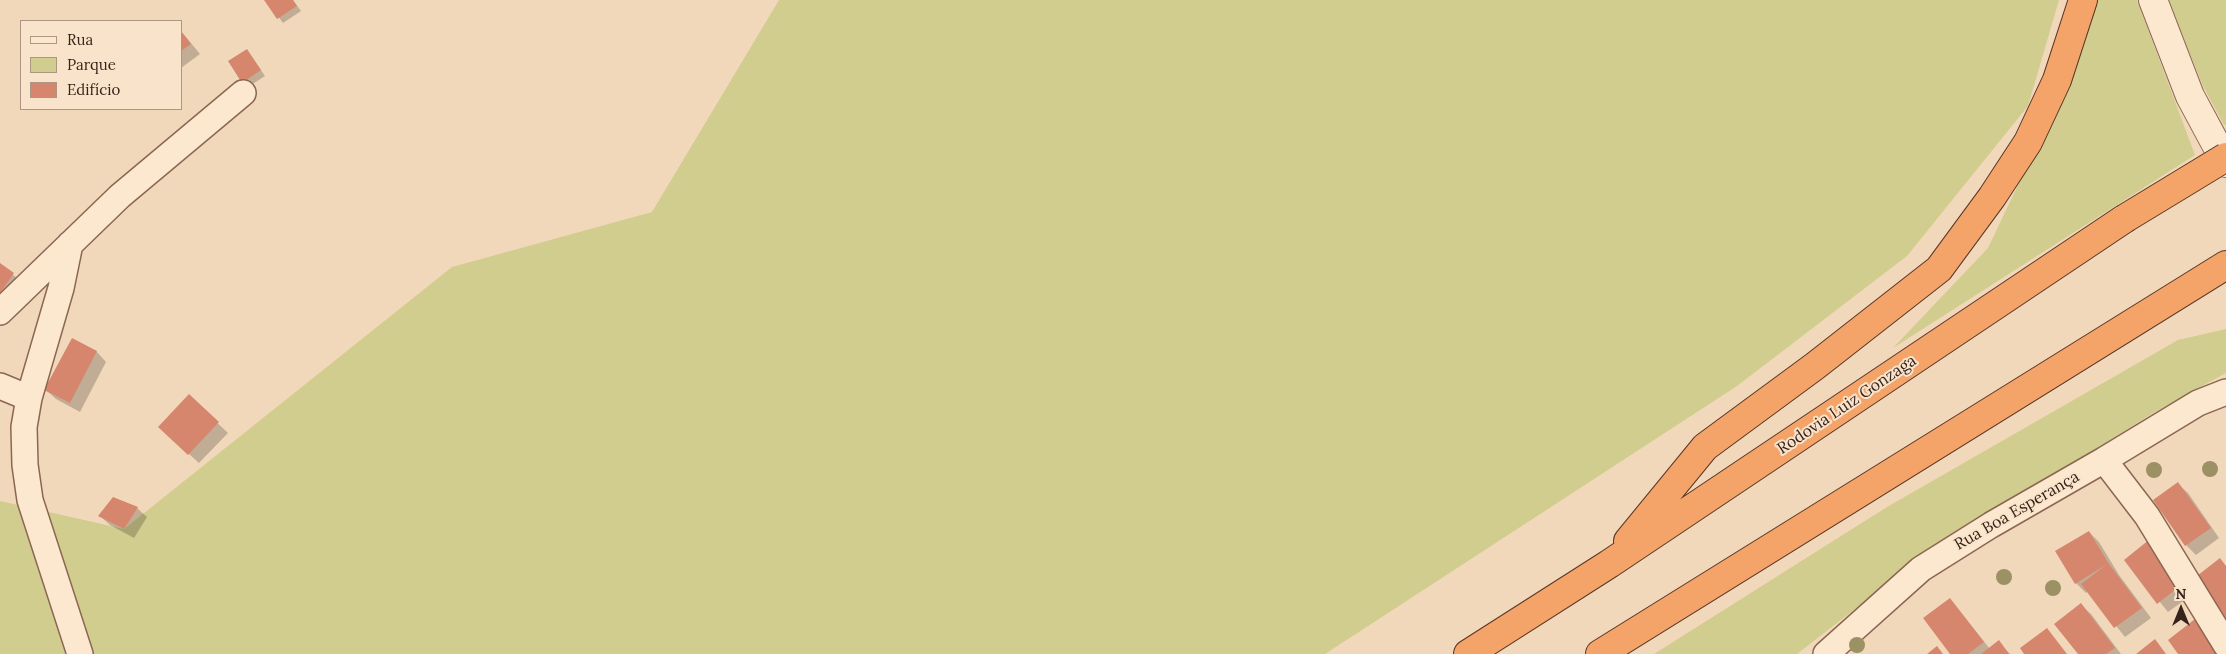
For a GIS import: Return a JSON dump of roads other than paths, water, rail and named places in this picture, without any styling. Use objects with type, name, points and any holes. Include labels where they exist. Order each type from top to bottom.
[{"type":"highway","points":[[1609,564],[1705,447],[1816,366],[1939,269],[1992,197],[2028,142],[2057,80],[2083,0]]},
{"type":"highway","name":"Rodovia Luiz Gonzaga","points":[[1468,654],[1609,564],[2124,219],[2226,157]]},
{"type":"highway","points":[[1600,654],[1661,614],[2226,265]]},
{"type":"street","points":[[2153,0],[2190,96],[2226,163]]},
{"type":"street","points":[[0,312],[120,196],[243,93]]},
{"type":"street","points":[[70,244],[61,288],[29,398],[24,426],[30,500],[80,654]]},
{"type":"street","points":[[0,386],[29,398]]},
{"type":"street","name":"Rua Boa Esperança","points":[[1826,654],[1921,569],[1991,524],[2104,460],[2198,403],[2226,392]]},
{"type":"street","points":[[2104,460],[2147,516],[2226,645]]}]
